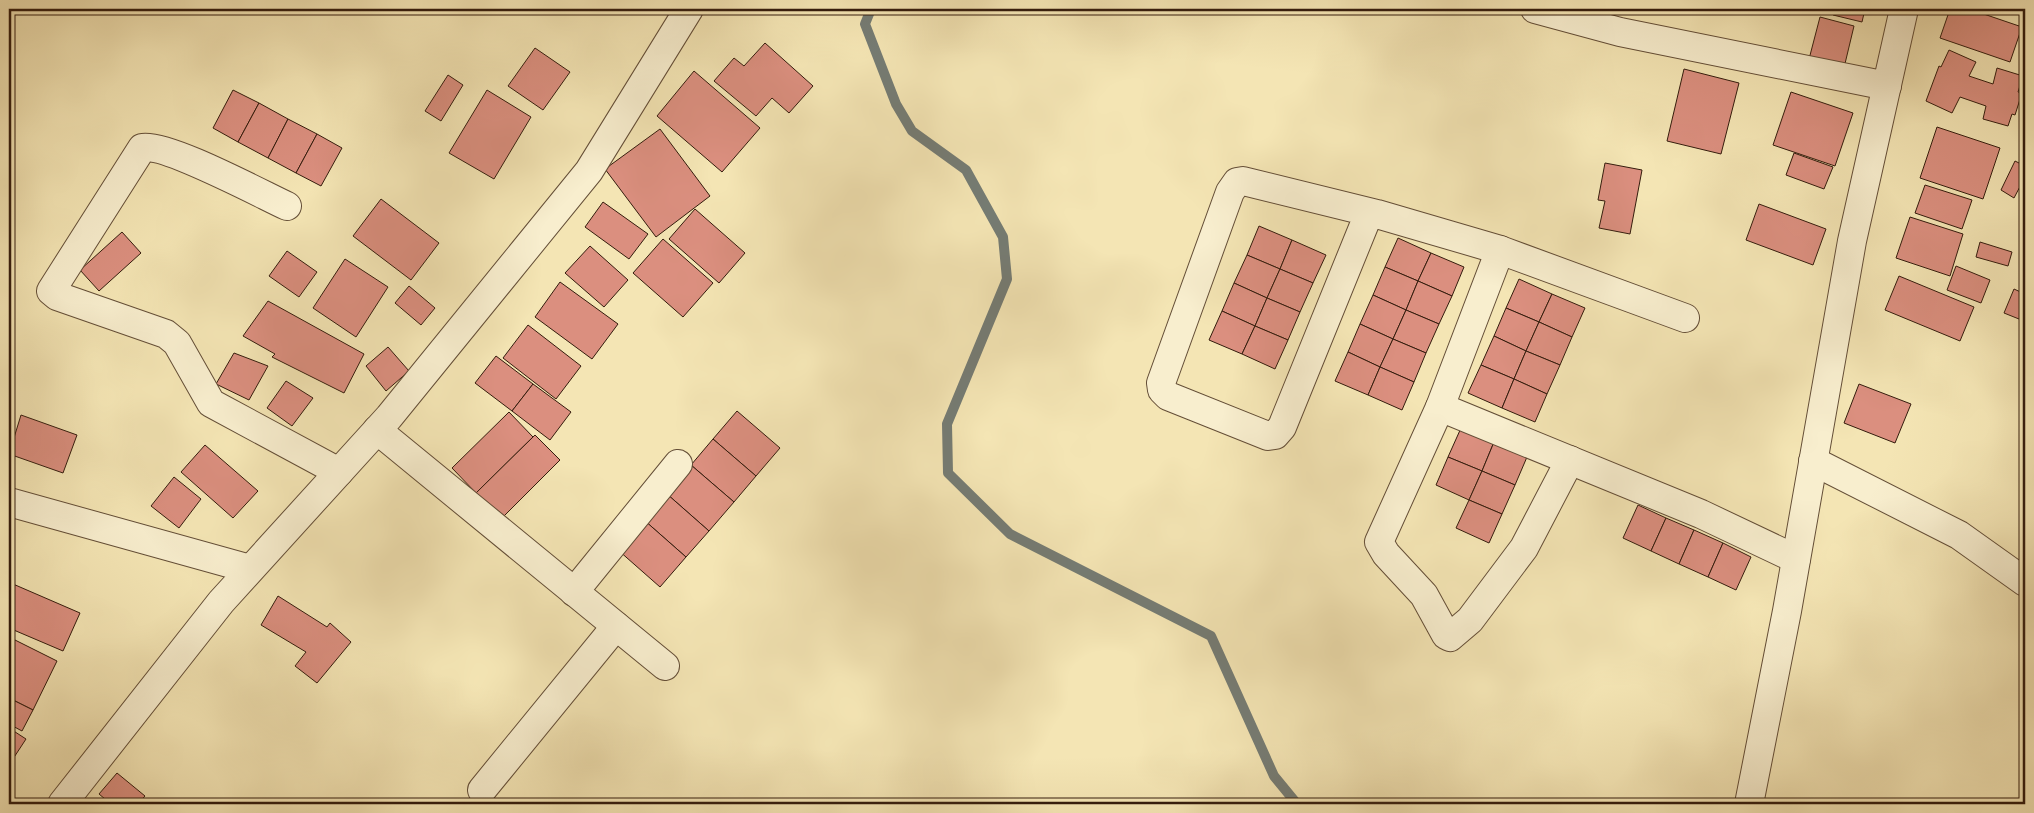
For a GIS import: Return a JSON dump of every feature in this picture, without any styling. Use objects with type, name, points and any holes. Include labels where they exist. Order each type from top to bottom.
[{"type":"street","points":[[62,804],[220,602],[377,430],[484,303],[589,171],[689,9]]},
{"type":"street","points":[[1535,9],[1620,32],[1887,86]]},
{"type":"street","points":[[1749,804],[1814,461],[1852,241],[1904,9]]},
{"type":"street","points":[[287,206],[171,152],[148,146],[142,148],[51,291],[57,296],[166,334],[177,343],[211,404],[339,472]]},
{"type":"street","points":[[1369,213],[1278,433],[1268,436],[1168,396],[1162,390],[1162,383],[1230,192],[1237,182],[1243,181],[1369,213],[1500,250],[1685,318]]},
{"type":"street","points":[[1500,250],[1440,407],[1379,542],[1386,554],[1424,595],[1442,629],[1450,638],[1470,620],[1524,548],[1570,460]]},
{"type":"street","points":[[1440,407],[1702,514],[1796,559]]},
{"type":"street","points":[[377,430],[664,666]]},
{"type":"street","points":[[1814,461],[1958,535],[2025,582]]},
{"type":"street","points":[[574,592],[678,464]]},
{"type":"street","points":[[9,502],[250,569]]},
{"type":"street","points":[[482,790],[616,626]]},
{"type":"building","points":[[1835,9],[1865,9],[1862,22],[1833,15]]},
{"type":"building","points":[[1950,9],[1969,9],[2022,27],[2010,62],[1940,38]]},
{"type":"building","points":[[1820,17],[1854,26],[1843,72],[1808,63]]},
{"type":"building","points":[[765,43],[813,86],[789,113],[772,98],[756,116],[714,81],[734,58],[744,66]]},
{"type":"building","points":[[535,48],[570,72],[543,110],[508,86]]},
{"type":"building","points":[[1949,50],[1976,62],[1969,76],[1993,84],[1997,68],[2023,76],[2018,92],[2022,93],[2015,115],[2012,114],[2008,126],[1983,119],[1986,106],[1960,97],[1952,113],[1926,101],[1939,66],[1941,67]]},
{"type":"building","points":[[1684,69],[1739,83],[1721,154],[1667,141]]},
{"type":"building","points":[[694,71],[760,128],[722,172],[657,116]]},
{"type":"building","points":[[448,75],[463,85],[441,121],[425,111]]},
{"type":"building","points":[[233,90],[259,103],[238,142],[213,128]]},
{"type":"building","points":[[487,90],[531,117],[494,179],[449,153]]},
{"type":"building","points":[[1791,92],[1853,113],[1835,166],[1773,145]]},
{"type":"building","points":[[259,103],[288,119],[268,158],[238,142]]},
{"type":"building","points":[[288,119],[317,134],[296,173],[268,158]]},
{"type":"building","points":[[1937,127],[2000,148],[1983,199],[1920,178]]},
{"type":"building","points":[[660,129],[710,196],[656,237],[605,169]]},
{"type":"building","points":[[317,134],[342,148],[321,186],[296,173]]},
{"type":"building","points":[[1794,153],[1833,167],[1824,189],[1786,175]]},
{"type":"building","points":[[2015,161],[2025,166],[2025,177],[2014,198],[2001,190]]},
{"type":"building","points":[[1605,163],[1642,170],[1630,234],[1599,228],[1605,201],[1598,200]]},
{"type":"building","points":[[1925,185],[1972,200],[1962,229],[1915,213]]},
{"type":"building","points":[[381,199],[439,243],[411,280],[353,236]]},
{"type":"building","points":[[603,202],[648,234],[629,259],[585,227]]},
{"type":"building","points":[[1759,204],[1826,229],[1813,265],[1746,240]]},
{"type":"building","points":[[695,209],[745,253],[719,283],[669,239]]},
{"type":"building","points":[[1910,217],[1963,234],[1950,276],[1896,258]]},
{"type":"building","points":[[1259,226],[1292,240],[1280,269],[1247,255]]},
{"type":"building","points":[[122,232],[141,253],[99,291],[80,270]]},
{"type":"building","points":[[1398,238],[1431,253],[1418,281],[1385,267]]},
{"type":"building","points":[[663,239],[713,283],[683,317],[633,273]]},
{"type":"building","points":[[1292,240],[1326,255],[1313,283],[1280,269]]},
{"type":"building","points":[[1980,242],[2012,252],[2008,266],[1976,257]]},
{"type":"building","points":[[590,246],[628,280],[604,307],[565,273]]},
{"type":"building","points":[[287,251],[317,272],[299,297],[269,276]]},
{"type":"building","points":[[1431,253],[1464,267],[1452,296],[1418,281]]},
{"type":"building","points":[[1247,255],[1280,269],[1267,298],[1234,283]]},
{"type":"building","points":[[345,259],[388,287],[356,337],[313,308]]},
{"type":"building","points":[[1956,266],[1990,280],[1981,303],[1947,290]]},
{"type":"building","points":[[1385,267],[1418,281],[1406,310],[1373,295]]},
{"type":"building","points":[[1280,269],[1313,283],[1300,312],[1267,298]]},
{"type":"building","points":[[1899,276],[1974,307],[1960,341],[1885,310]]},
{"type":"building","points":[[1519,279],[1552,294],[1539,322],[1506,308]]},
{"type":"building","points":[[1418,281],[1452,296],[1439,324],[1406,310]]},
{"type":"building","points":[[560,282],[618,324],[592,359],[535,317]]},
{"type":"building","points":[[1234,283],[1267,298],[1255,326],[1222,311]]},
{"type":"building","points":[[409,286],[435,308],[421,325],[395,303]]},
{"type":"building","points":[[2014,289],[2025,294],[2024,321],[2004,313]]},
{"type":"building","points":[[1552,294],[1585,308],[1572,337],[1539,322]]},
{"type":"building","points":[[1373,295],[1406,310],[1393,339],[1360,324]]},
{"type":"building","points":[[1267,298],[1300,312],[1288,340],[1255,326]]},
{"type":"building","points":[[268,301],[364,354],[344,393],[272,357],[275,354],[243,336]]},
{"type":"building","points":[[1506,308],[1539,322],[1526,351],[1494,336]]},
{"type":"building","points":[[1406,310],[1439,324],[1426,353],[1393,339]]},
{"type":"building","points":[[1222,311],[1255,326],[1242,354],[1209,340]]},
{"type":"building","points":[[1539,322],[1572,337],[1560,365],[1526,351]]},
{"type":"building","points":[[1360,324],[1393,339],[1380,367],[1348,352]]},
{"type":"building","points":[[528,325],[581,366],[556,399],[503,358]]},
{"type":"building","points":[[1255,326],[1288,340],[1275,369],[1242,354]]},
{"type":"building","points":[[1494,336],[1526,351],[1514,379],[1481,365]]},
{"type":"building","points":[[1393,339],[1426,353],[1414,382],[1380,367]]},
{"type":"building","points":[[388,347],[409,371],[386,391],[366,366]]},
{"type":"building","points":[[1526,351],[1560,365],[1547,394],[1514,379]]},
{"type":"building","points":[[1348,352],[1380,367],[1368,395],[1335,381]]},
{"type":"building","points":[[234,353],[268,366],[249,400],[216,384]]},
{"type":"building","points":[[496,356],[533,384],[512,411],[475,383]]},
{"type":"building","points":[[1481,365],[1514,379],[1502,408],[1468,393]]},
{"type":"building","points":[[1380,367],[1414,382],[1402,410],[1368,395]]},
{"type":"building","points":[[1514,379],[1547,394],[1535,422],[1502,408]]},
{"type":"building","points":[[286,381],[313,398],[292,426],[267,408]]},
{"type":"building","points":[[533,384],[571,412],[550,440],[512,411]]},
{"type":"building","points":[[1859,384],[1911,404],[1895,443],[1844,423]]},
{"type":"building","points":[[737,411],[780,448],[756,476],[713,439]]},
{"type":"building","points":[[509,412],[533,437],[476,493],[452,468]]},
{"type":"building","points":[[21,415],[77,435],[63,473],[9,454]]},
{"type":"building","points":[[1461,428],[1494,442],[1482,471],[1448,457]]},
{"type":"building","points":[[535,435],[560,460],[501,519],[476,493]]},
{"type":"building","points":[[713,439],[756,476],[734,502],[691,465]]},
{"type":"building","points":[[1494,442],[1527,457],[1515,485],[1482,471]]},
{"type":"building","points":[[205,445],[258,491],[233,518],[181,472]]},
{"type":"building","points":[[1448,457],[1482,471],[1469,500],[1436,485]]},
{"type":"building","points":[[691,465],[734,502],[709,531],[667,494]]},
{"type":"building","points":[[1482,471],[1515,485],[1502,514],[1469,500]]},
{"type":"building","points":[[174,477],[201,499],[179,528],[151,506]]},
{"type":"building","points":[[667,494],[709,531],[686,557],[644,520]]},
{"type":"building","points":[[1469,500],[1502,514],[1489,543],[1456,528]]},
{"type":"building","points":[[1638,505],[1666,518],[1651,551],[1623,538]]},
{"type":"building","points":[[1666,518],[1694,530],[1679,564],[1651,551]]},
{"type":"building","points":[[644,520],[686,557],[660,587],[618,550]]},
{"type":"building","points":[[1694,530],[1723,543],[1708,577],[1679,564]]},
{"type":"building","points":[[1723,543],[1751,557],[1736,590],[1708,577]]},
{"type":"building","points":[[13,584],[80,613],[63,651],[9,628],[9,594]]},
{"type":"building","points":[[278,596],[327,627],[330,623],[351,642],[317,683],[295,666],[306,652],[261,625]]},
{"type":"building","points":[[9,637],[57,661],[33,710],[9,698]]},
{"type":"building","points":[[9,698],[33,710],[22,731],[9,724]]},
{"type":"building","points":[[9,728],[26,739],[9,765]]},
{"type":"building","points":[[117,773],[145,796],[138,804],[111,804],[99,794]]},
{"type":"waterway","points":[[871,9],[865,24],[896,104],[912,131],[966,170],[1003,237],[1007,279],[947,424],[948,473],[1010,534],[1211,636],[1274,776],[1297,804]]}]
